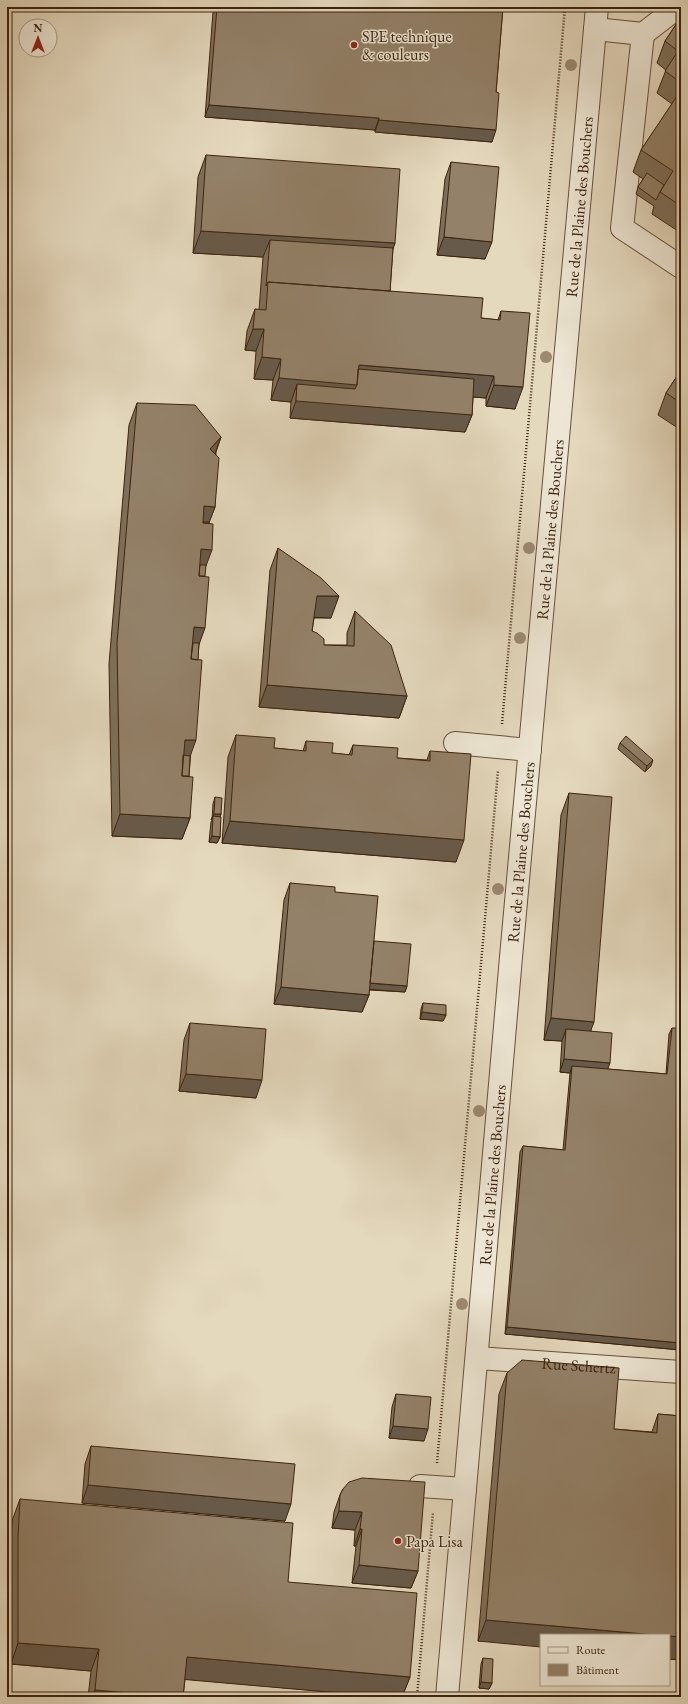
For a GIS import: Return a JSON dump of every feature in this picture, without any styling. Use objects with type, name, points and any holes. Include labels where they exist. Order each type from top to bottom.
[{"type":"street","name":"Rue de la Plaine des Bouchers","points":[[447,1697],[597,7]]},
{"type":"street","points":[[595,29],[643,34],[678,7]]},
{"type":"street","points":[[643,34],[622,228],[681,267]]},
{"type":"street","points":[[455,743],[530,750]]},
{"type":"street","name":"Rue Schertz","points":[[477,1358],[681,1372]]},
{"type":"street","points":[[427,1486],[465,1490]]},
{"type":"path","points":[[417,1697],[427,1486],[500,747],[565,7]]},
{"type":"building","name":"SPE technique & couleurs","points":[[217,7],[503,7],[496,92],[499,93],[496,130],[379,120],[379,118],[209,105]]},
{"type":"building","points":[[681,17],[681,83],[665,71],[678,51],[665,41]]},
{"type":"building","points":[[681,90],[681,206],[660,192],[673,171],[641,150]]},
{"type":"building","points":[[206,155],[400,169],[395,243],[201,231]]},
{"type":"building","points":[[451,162],[499,167],[492,242],[444,237]]},
{"type":"building","points":[[647,173],[664,185],[656,200],[638,187]]},
{"type":"building","points":[[270,240],[393,248],[390,291],[268,282],[266,286]]},
{"type":"building","points":[[268,282],[483,298],[481,318],[500,320],[501,311],[530,313],[523,387],[494,385],[494,376],[359,365],[357,385],[279,378],[281,359],[262,357],[264,329],[253,329],[255,309],[266,310]]},
{"type":"building","points":[[358,369],[474,379],[472,415],[296,401],[297,384],[355,389],[357,385]]},
{"type":"building","points":[[681,370],[681,403],[666,393]]},
{"type":"building","points":[[137,403],[195,405],[221,437],[210,449],[219,458],[215,507],[204,506],[203,523],[213,524],[212,550],[201,549],[199,576],[209,577],[205,628],[194,627],[191,659],[202,660],[196,740],[185,740],[182,776],[193,777],[190,818],[120,814],[117,643]]},
{"type":"building","points":[[278,548],[321,578],[339,596],[317,596],[312,631],[324,639],[324,645],[354,646],[355,611],[391,645],[407,696],[267,685]]},
{"type":"building","points":[[200,565],[206,565],[205,576],[199,576]]},
{"type":"building","points":[[193,643],[199,643],[198,660],[191,659]]},
{"type":"building","points":[[236,735],[275,738],[274,748],[306,751],[306,741],[333,743],[332,753],[352,755],[353,745],[398,748],[397,758],[430,761],[430,751],[471,754],[464,840],[230,821]]},
{"type":"building","points":[[626,736],[653,760],[647,766],[620,743]]},
{"type":"building","points":[[183,755],[190,756],[189,776],[182,776]]},
{"type":"building","points":[[569,793],[612,797],[594,1022],[551,1018]]},
{"type":"building","points":[[215,797],[222,798],[221,814],[214,814]]},
{"type":"building","points":[[213,816],[221,817],[220,837],[212,836]]},
{"type":"building","points":[[290,883],[335,887],[335,892],[378,896],[369,995],[281,987]]},
{"type":"building","points":[[374,941],[411,944],[407,986],[370,983]]},
{"type":"building","points":[[423,1003],[446,1005],[446,1015],[422,1012]]},
{"type":"building","points":[[190,1023],[266,1029],[262,1080],[186,1074]]},
{"type":"building","points":[[672,1028],[681,1028],[681,1343],[507,1327],[523,1146],[565,1150],[572,1066],[667,1074]]},
{"type":"building","points":[[566,1029],[612,1033],[610,1063],[564,1059]]},
{"type":"building","points":[[522,1360],[619,1368],[614,1429],[657,1433],[658,1414],[681,1416],[681,1637],[670,1636],[670,1634],[645,1634],[486,1620],[507,1373]]},
{"type":"building","points":[[396,1394],[431,1397],[428,1429],[393,1426]]},
{"type":"building","points":[[91,1446],[295,1464],[291,1504],[88,1485]]},
{"type":"building","points":[[362,1478],[425,1482],[418,1571],[359,1565],[362,1512],[339,1511],[340,1495],[343,1489],[349,1482]]},
{"type":"building","points":[[20,1499],[293,1523],[288,1582],[417,1593],[410,1677],[187,1657],[183,1697],[151,1697],[152,1695],[95,1690],[99,1649],[18,1643],[18,1538]]},
{"type":"building","points":[[483,1658],[493,1659],[492,1683],[481,1682]]},
{"type":"place","name":"SPE technique & couleurs","points":[[354,45]]},
{"type":"place","name":"Papa Lisa","points":[[398,1541]]}]
